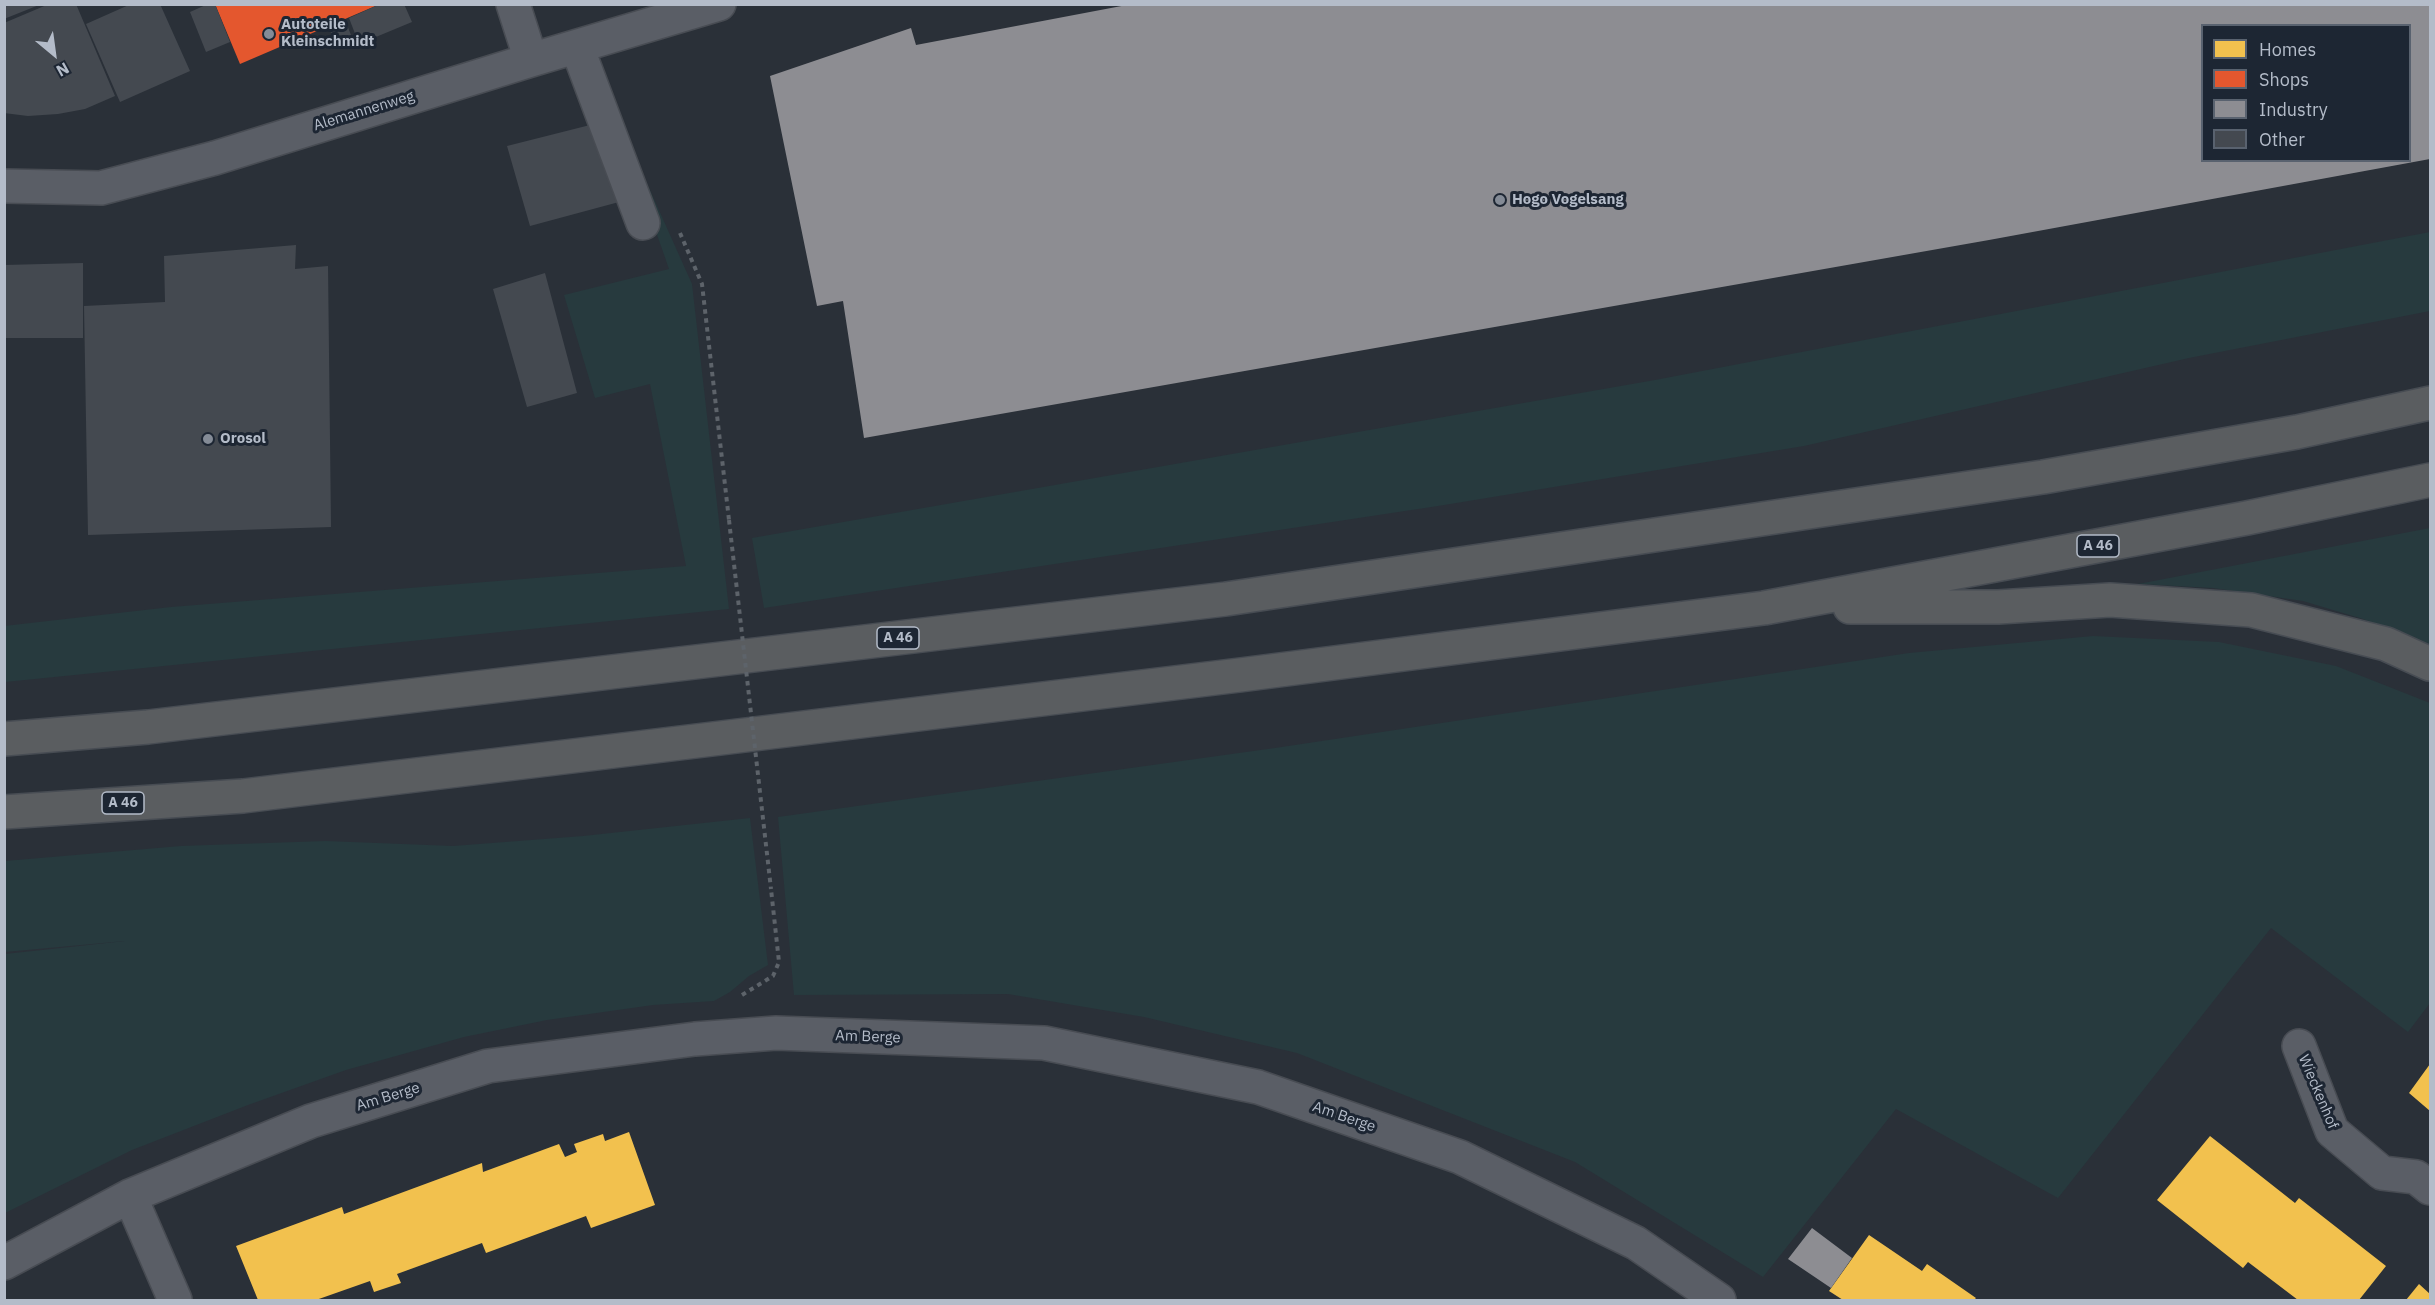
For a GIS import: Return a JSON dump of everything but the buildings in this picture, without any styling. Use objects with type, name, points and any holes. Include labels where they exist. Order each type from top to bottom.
[{"type":"highway","name":"A 46","points":[[4,739],[171,724],[1226,599],[2043,477],[2297,432],[2430,403]]},
{"type":"highway","name":"A 46","points":[[4,812],[243,796],[1205,680],[1764,608],[2247,518],[2430,480]]},
{"type":"highway","points":[[1764,608],[1998,607],[2110,600],[2251,610],[2386,644],[2430,664]]},
{"type":"street","points":[[513,4],[531,60]]},
{"type":"street","name":"Alemannenweg","points":[[4,186],[101,188],[214,158],[719,4]]},
{"type":"street","points":[[577,46],[644,223]]},
{"type":"street","name":"Am Berge","points":[[4,1263],[130,1196],[311,1121],[488,1066],[695,1040],[776,1033],[1044,1043],[1258,1087],[1460,1157],[1636,1243],[1719,1300]]},
{"type":"street","name":"Wieckenhof","points":[[2299,1046],[2332,1131],[2382,1173],[2416,1177],[2430,1188]]},
{"type":"street","points":[[130,1196],[175,1300]]},
{"type":"path","points":[[676,224],[702,284],[779,962],[773,976],[739,998]]},
{"type":"green space","points":[[611,103],[692,284],[729,609],[5,682],[4,626],[171,607],[686,566],[650,384],[595,398],[564,295],[669,269]]},
{"type":"green space","points":[[2430,232],[2430,311],[2189,358],[1804,446],[1438,506],[764,608],[752,538],[1655,380]]},
{"type":"green space","points":[[2430,528],[2430,646],[2363,619],[2303,601],[2213,588],[2138,584]]},
{"type":"green space","points":[[2093,636],[2219,642],[2336,666],[2430,703],[2430,1003],[2408,1032],[2271,928],[2058,1198],[1896,1109],[1763,1277],[1575,1162],[1297,1053],[1144,1017],[1008,994],[794,995],[778,817],[1275,748],[1909,653]]},
{"type":"green space","points":[[750,818],[768,965],[714,1001],[653,1005],[547,1020],[464,1037],[346,1070],[132,1150],[5,1213],[5,954],[125,941],[5,952],[5,861],[181,846],[326,841],[453,846],[583,836]]},
{"type":"place","name":"Autoteile Kleinschmidt","points":[[269,34]]},
{"type":"place","name":"Hogo Vogelsang","points":[[1500,200]]},
{"type":"place","name":"Orosol","points":[[208,439]]}]
